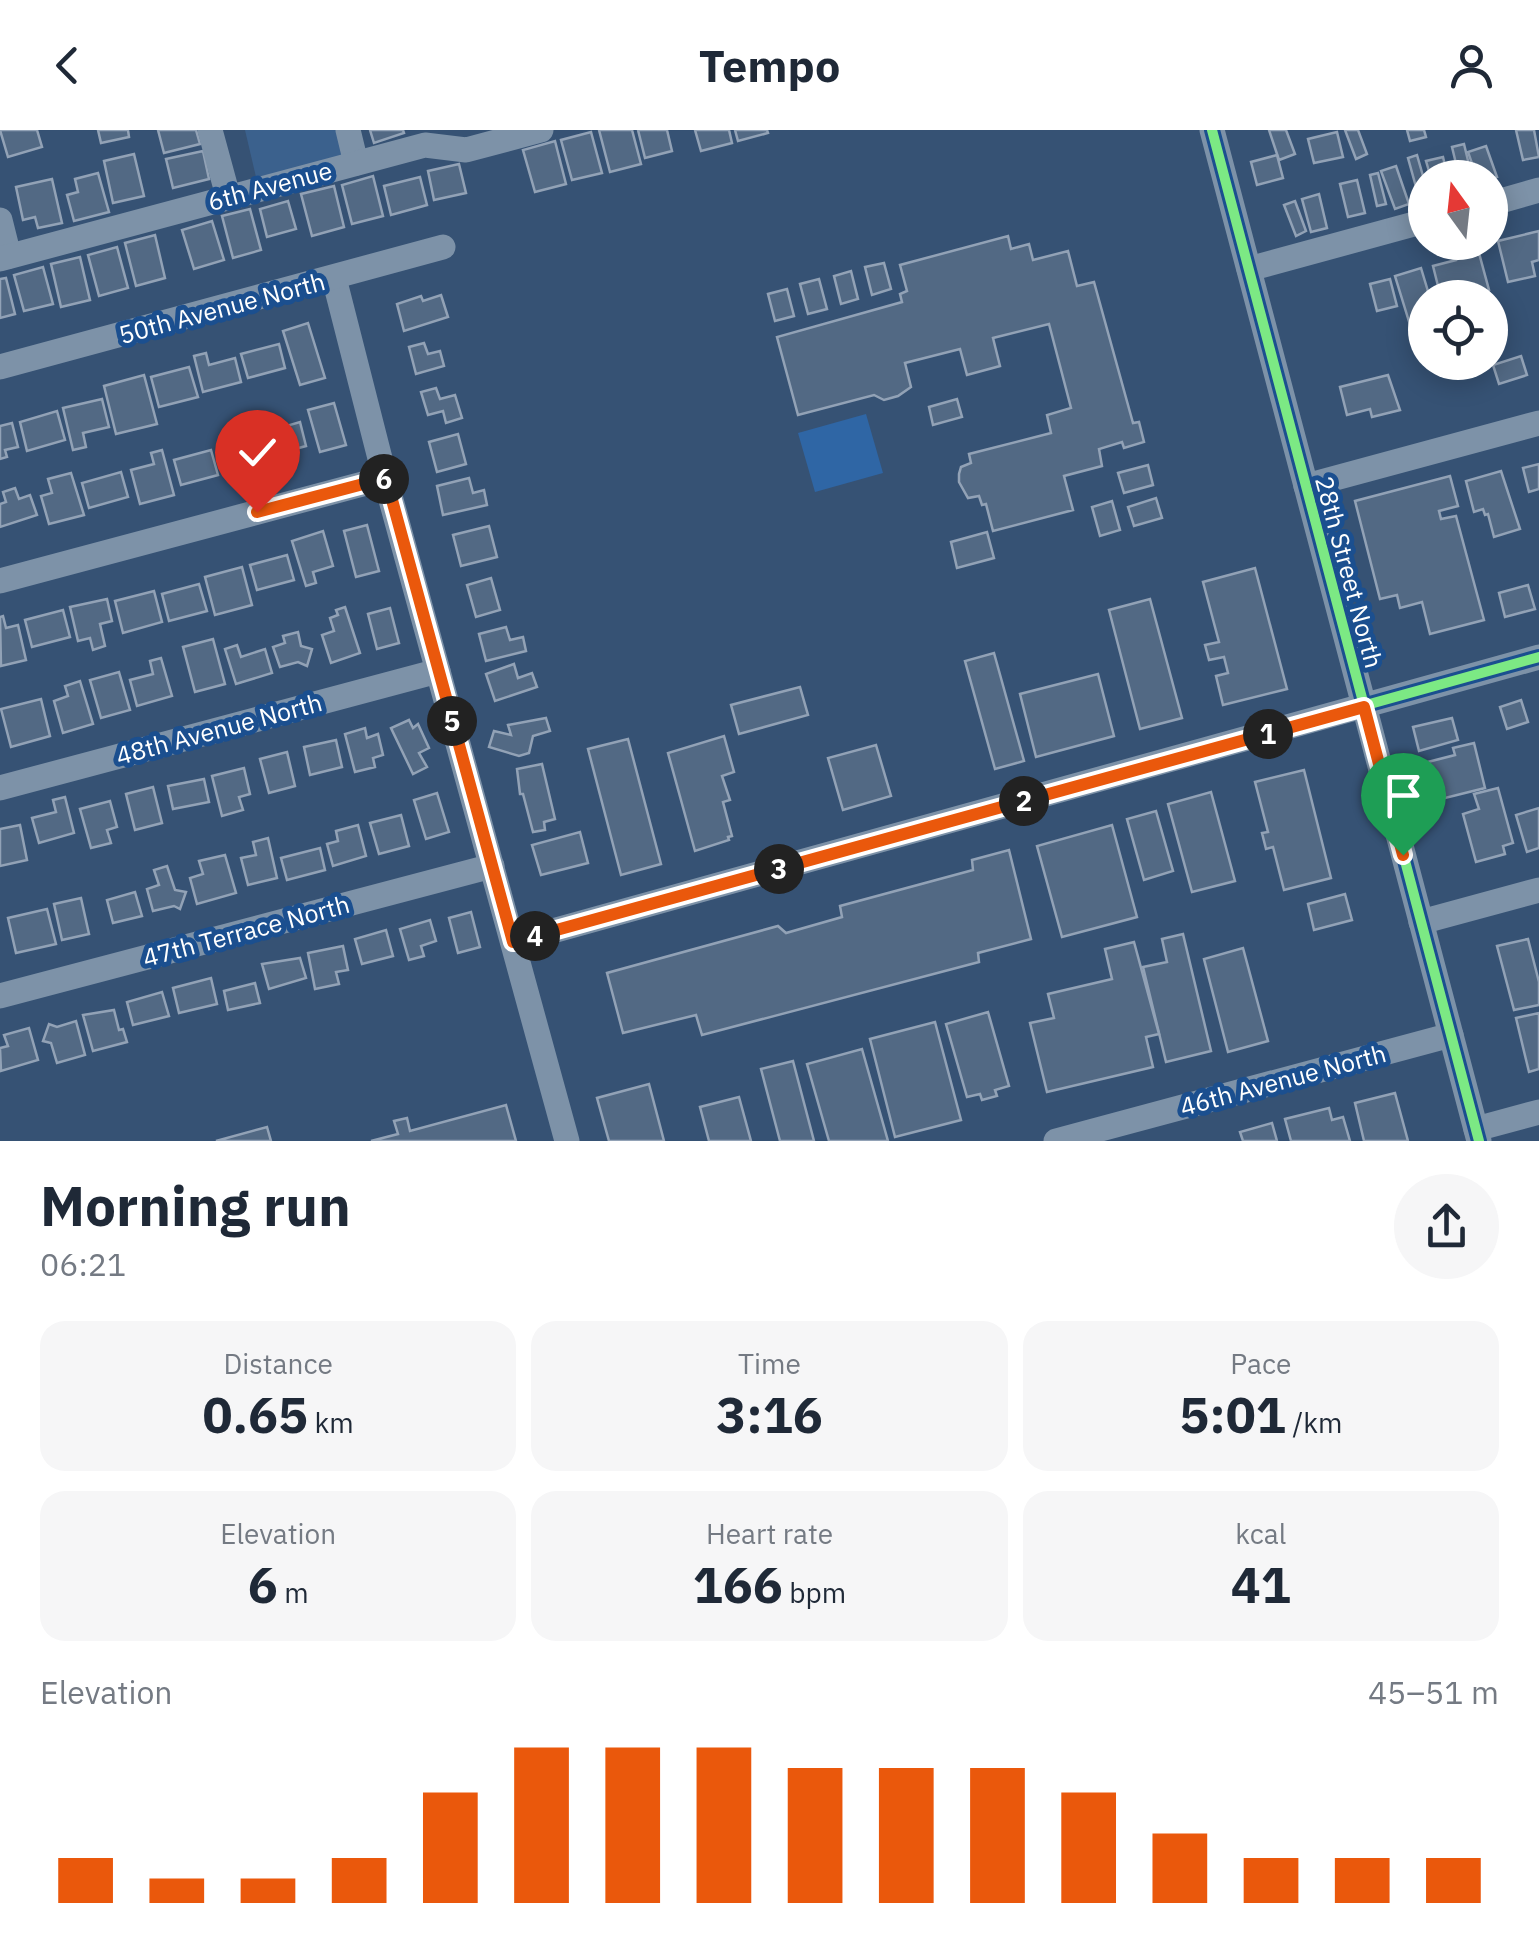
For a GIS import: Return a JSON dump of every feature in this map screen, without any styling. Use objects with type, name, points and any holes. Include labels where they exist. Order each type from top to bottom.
[{"type":"street","points":[[210,130],[228,196]]},
{"type":"street","points":[[348,130],[356,163]]},
{"type":"street","name":"6th Avenue","points":[[5,258],[425,145],[466,150],[541,130]]},
{"type":"street","name":"28th Street North","points":[[1212,130],[1477,1135]]},
{"type":"street","points":[[1508,199],[1539,190]]},
{"type":"street","points":[[0,220],[5,258]]},
{"type":"street","points":[[1248,269],[1408,226]]},
{"type":"street","name":"50th Avenue North","points":[[0,367],[443,247]]},
{"type":"street","points":[[334,278],[567,1141]]},
{"type":"street","points":[[1306,486],[1539,423]]},
{"type":"street","points":[[0,582],[386,478]]},
{"type":"street","points":[[513,942],[1539,657]]},
{"type":"street","name":"48th Avenue North","points":[[0,788],[438,671]]},
{"type":"street","name":"47th Terrace North","points":[[0,996],[492,866]]},
{"type":"street","points":[[1421,922],[1539,890]]},
{"type":"street","name":"46th Avenue North","points":[[1056,1141],[1451,1034]]},
{"type":"street","points":[[1477,1135],[1539,1112]]},
{"type":"shaded area","points":[[245,130],[339,130],[348,162],[256,177]]},
{"type":"shaded area","points":[[866,414],[883,473],[815,492],[798,433]]},
{"type":"building","points":[[0,130],[37,130],[42,147],[8,157]]},
{"type":"building","points":[[98,130],[128,130],[129,137],[101,143]]},
{"type":"building","points":[[158,130],[196,130],[200,144],[164,153]]},
{"type":"building","points":[[370,130],[403,130],[404,133],[374,143]]},
{"type":"building","points":[[599,130],[632,130],[641,164],[610,172]]},
{"type":"building","points":[[638,130],[667,130],[672,151],[645,158]]},
{"type":"building","points":[[695,130],[729,130],[732,143],[701,151]]},
{"type":"building","points":[[735,130],[767,130],[768,133],[738,141]]},
{"type":"building","points":[[1269,130],[1286,130],[1295,154],[1279,160]]},
{"type":"building","points":[[1345,130],[1358,130],[1367,154],[1356,159]]},
{"type":"building","points":[[1407,130],[1424,130],[1426,137],[1410,141]]},
{"type":"building","points":[[1516,130],[1534,130],[1539,157],[1523,160]]},
{"type":"building","points":[[591,132],[602,173],[572,180],[561,140]]},
{"type":"building","points":[[1337,132],[1343,157],[1314,163],[1308,139]]},
{"type":"building","points":[[555,141],[566,184],[535,192],[523,150]]},
{"type":"building","points":[[1464,144],[1468,160],[1455,160],[1452,147]]},
{"type":"building","points":[[1486,146],[1491,160],[1471,160],[1468,152]]},
{"type":"building","points":[[203,151],[209,179],[173,188],[166,159]]},
{"type":"building","points":[[134,154],[144,196],[113,203],[104,161]]},
{"type":"building","points":[[1277,155],[1283,178],[1257,185],[1251,162]]},
{"type":"building","points":[[459,164],[466,193],[434,200],[428,171]]},
{"type":"building","points":[[1396,166],[1408,204],[1395,209],[1381,171]]},
{"type":"building","points":[[98,173],[109,212],[74,221],[67,195],[78,192],[75,179]]},
{"type":"building","points":[[1378,173],[1386,204],[1377,206],[1370,175]]},
{"type":"building","points":[[373,176],[383,216],[352,224],[342,185]]},
{"type":"building","points":[[420,177],[427,205],[391,215],[384,186]]},
{"type":"building","points":[[52,179],[62,223],[38,228],[35,217],[23,220],[16,187]]},
{"type":"building","points":[[1357,180],[1365,213],[1348,217],[1340,184]]},
{"type":"building","points":[[334,186],[344,227],[312,236],[301,194]]},
{"type":"building","points":[[1319,194],[1327,228],[1311,232],[1302,199]]},
{"type":"building","points":[[288,201],[296,229],[267,237],[260,209]]},
{"type":"building","points":[[1295,201],[1306,231],[1296,236],[1284,205]]},
{"type":"building","points":[[250,209],[261,250],[233,258],[222,216]]},
{"type":"building","points":[[212,221],[224,260],[194,269],[182,230]]},
{"type":"building","points":[[1539,231],[1539,260],[1532,262],[1535,276],[1508,282],[1503,260],[1508,260],[1508,239]]},
{"type":"building","points":[[155,235],[165,278],[136,286],[125,243]]},
{"type":"building","points":[[1008,236],[1011,249],[1029,244],[1033,260],[1068,251],[1077,286],[1094,282],[1133,423],[1139,422],[1144,442],[1124,448],[1122,442],[1099,449],[1102,466],[1064,476],[1073,510],[993,531],[986,504],[982,505],[979,496],[968,498],[959,474],[961,467],[971,463],[969,454],[1051,433],[1047,415],[1071,408],[1049,324],[993,338],[1000,366],[967,375],[960,349],[905,363],[911,387],[898,396],[884,400],[874,395],[798,415],[777,337],[902,302],[900,294],[907,291],[900,265]]},
{"type":"building","points":[[117,247],[128,288],[99,296],[88,255]]},
{"type":"building","points":[[80,257],[90,300],[61,307],[51,264]]},
{"type":"building","points":[[1456,260],[1481,260],[1486,280],[1436,280],[1433,266]]},
{"type":"building","points":[[884,263],[891,289],[872,295],[865,267]]},
{"type":"building","points":[[43,267],[53,304],[24,311],[14,275]]},
{"type":"building","points":[[1421,268],[1425,280],[1408,280],[1408,318],[1395,276]]},
{"type":"building","points":[[851,271],[858,299],[841,304],[834,276]]},
{"type":"building","points":[[6,278],[15,314],[0,318],[0,279]]},
{"type":"building","points":[[819,279],[827,309],[808,314],[800,284]]},
{"type":"building","points":[[1390,279],[1397,306],[1377,311],[1370,284]]},
{"type":"building","points":[[787,289],[794,316],[775,321],[768,294]]},
{"type":"building","points":[[441,295],[448,317],[404,331],[397,304],[421,296],[423,301]]},
{"type":"building","points":[[308,323],[325,378],[300,385],[283,331]]},
{"type":"building","points":[[424,343],[428,354],[440,351],[444,366],[416,374],[409,347]]},
{"type":"building","points":[[279,344],[285,368],[248,378],[241,354]]},
{"type":"building","points":[[206,353],[209,365],[235,358],[241,382],[203,392],[194,356]]},
{"type":"building","points":[[1521,356],[1527,375],[1499,384],[1498,380],[1508,380],[1508,360]]},
{"type":"building","points":[[189,367],[198,397],[159,407],[151,377]]},
{"type":"building","points":[[144,375],[157,424],[116,434],[104,386]]},
{"type":"building","points":[[1388,375],[1400,410],[1372,417],[1370,409],[1347,415],[1340,387]]},
{"type":"building","points":[[436,388],[440,399],[455,395],[462,418],[446,423],[443,411],[428,415],[421,392]]},
{"type":"building","points":[[102,399],[109,427],[83,433],[86,447],[73,450],[63,408]]},
{"type":"building","points":[[957,399],[962,417],[933,425],[929,407]]},
{"type":"building","points":[[334,403],[346,445],[320,452],[308,410]]},
{"type":"building","points":[[57,411],[65,440],[27,451],[20,422]]},
{"type":"building","points":[[300,422],[306,446],[269,456],[262,433]]},
{"type":"building","points":[[12,423],[18,447],[5,450],[7,457],[0,459],[0,426]]},
{"type":"building","points":[[458,434],[466,464],[437,472],[429,442]]},
{"type":"building","points":[[256,436],[262,458],[223,468],[218,446]]},
{"type":"building","points":[[162,450],[174,495],[140,504],[131,470],[154,464],[151,453]]},
{"type":"building","points":[[211,450],[218,475],[181,485],[174,460]]},
{"type":"building","points":[[1539,464],[1539,489],[1529,492],[1523,468]]},
{"type":"building","points":[[1148,465],[1153,485],[1124,493],[1118,473]]},
{"type":"building","points":[[1501,471],[1520,529],[1494,537],[1488,514],[1483,509],[1474,512],[1466,481]]},
{"type":"building","points":[[121,472],[128,497],[89,508],[82,483]]},
{"type":"building","points":[[71,473],[84,515],[49,524],[41,496],[52,493],[48,479]]},
{"type":"building","points":[[1450,476],[1458,506],[1439,511],[1441,519],[1456,516],[1484,620],[1430,634],[1422,602],[1400,608],[1397,595],[1380,599],[1355,501]]},
{"type":"building","points":[[469,478],[473,493],[484,490],[487,505],[443,515],[437,486]]},
{"type":"building","points":[[15,488],[19,499],[30,495],[37,515],[0,527],[0,504],[6,502],[3,492]]},
{"type":"building","points":[[1156,498],[1162,518],[1134,526],[1128,507]]},
{"type":"building","points":[[1112,501],[1120,530],[1100,536],[1092,507]]},
{"type":"building","points":[[367,525],[379,571],[356,577],[344,531]]},
{"type":"building","points":[[489,526],[497,557],[461,566],[453,535]]},
{"type":"building","points":[[323,531],[333,566],[313,572],[316,583],[306,586],[292,541]]},
{"type":"building","points":[[987,532],[994,558],[957,568],[951,542]]},
{"type":"building","points":[[287,555],[294,580],[257,590],[250,565]]},
{"type":"building","points":[[242,567],[252,605],[215,615],[205,577]]},
{"type":"building","points":[[1255,568],[1287,689],[1223,705],[1216,676],[1228,673],[1224,657],[1209,660],[1205,645],[1219,642],[1203,582]]},
{"type":"building","points":[[491,578],[500,610],[476,617],[467,585]]},
{"type":"building","points":[[199,584],[207,611],[169,621],[162,594]]},
{"type":"building","points":[[1528,585],[1535,609],[1505,617],[1499,593]]},
{"type":"building","points":[[154,591],[162,622],[123,633],[115,601]]},
{"type":"building","points":[[107,599],[112,621],[100,624],[105,646],[93,650],[90,638],[78,641],[70,607]]},
{"type":"building","points":[[1150,599],[1182,718],[1140,729],[1109,610]]},
{"type":"building","points":[[345,607],[360,653],[331,663],[322,635],[334,631],[330,618]]},
{"type":"building","points":[[390,608],[399,643],[377,649],[368,614]]},
{"type":"building","points":[[63,610],[70,637],[32,647],[25,620]]},
{"type":"building","points":[[3,616],[6,628],[18,625],[26,660],[1,666],[0,617]]},
{"type":"building","points":[[506,627],[510,640],[523,637],[526,651],[486,661],[479,634]]},
{"type":"building","points":[[298,632],[301,646],[312,649],[307,666],[298,662],[280,667],[273,647],[285,643],[283,636]]},
{"type":"building","points":[[213,639],[225,684],[195,692],[183,647]]},
{"type":"building","points":[[237,645],[241,657],[265,649],[272,673],[236,684],[225,649]]},
{"type":"building","points":[[994,653],[1024,761],[995,769],[965,661]]},
{"type":"building","points":[[161,658],[172,696],[137,706],[130,680],[153,674],[150,661]]},
{"type":"building","points":[[514,664],[518,678],[532,673],[537,687],[495,701],[486,674]]},
{"type":"building","points":[[119,672],[130,710],[101,718],[90,680]]},
{"type":"building","points":[[1098,674],[1114,736],[1036,757],[1020,694]]},
{"type":"building","points":[[80,681],[93,724],[63,733],[54,701],[68,696],[65,686]]},
{"type":"building","points":[[800,687],[808,715],[739,734],[731,705]]},
{"type":"building","points":[[41,699],[50,736],[11,747],[1,709]]},
{"type":"building","points":[[1521,700],[1528,722],[1507,729],[1500,707]]},
{"type":"building","points":[[546,718],[550,731],[533,736],[529,753],[519,756],[489,747],[494,731],[511,735],[508,725]]},
{"type":"building","points":[[1452,718],[1458,740],[1419,751],[1413,727]]},
{"type":"building","points":[[409,720],[413,728],[418,724],[429,748],[419,753],[427,767],[413,774],[391,728]]},
{"type":"building","points":[[365,728],[367,738],[378,734],[383,755],[373,758],[375,767],[355,772],[345,734]]},
{"type":"building","points":[[724,736],[734,772],[722,776],[730,800],[723,802],[732,836],[695,851],[668,753]]},
{"type":"building","points":[[628,739],[661,864],[621,875],[588,749]]},
{"type":"building","points":[[336,740],[342,767],[310,775],[304,747]]},
{"type":"building","points":[[1474,743],[1485,788],[1445,798],[1443,787],[1431,790],[1424,763],[1455,755],[1453,748]]},
{"type":"building","points":[[876,745],[891,796],[843,810],[828,758]]},
{"type":"building","points":[[287,752],[295,786],[269,793],[260,759]]},
{"type":"building","points":[[542,764],[555,819],[544,822],[545,830],[533,832],[520,794],[517,769]]},
{"type":"building","points":[[244,768],[250,794],[239,797],[243,810],[222,816],[212,776]]},
{"type":"building","points":[[1304,770],[1331,878],[1284,890],[1273,847],[1266,849],[1262,833],[1268,832],[1255,782]]},
{"type":"building","points":[[204,779],[209,802],[173,809],[168,786]]},
{"type":"building","points":[[153,787],[162,823],[135,830],[126,794]]},
{"type":"building","points":[[1498,788],[1513,843],[1503,846],[1505,854],[1476,862],[1463,814],[1479,809],[1474,794]]},
{"type":"building","points":[[1211,792],[1235,881],[1192,892],[1168,804]]},
{"type":"building","points":[[437,793],[449,832],[426,839],[414,800]]},
{"type":"building","points":[[65,797],[74,833],[39,843],[32,818],[56,812],[53,800]]},
{"type":"building","points":[[110,801],[117,827],[107,830],[111,843],[91,848],[80,809]]},
{"type":"building","points":[[1539,808],[1539,848],[1527,852],[1516,815]]},
{"type":"building","points":[[1156,811],[1173,871],[1144,880],[1127,819]]},
{"type":"building","points":[[401,815],[409,846],[379,854],[370,823]]},
{"type":"building","points":[[20,825],[27,860],[0,866],[0,829]]},
{"type":"building","points":[[358,825],[366,856],[333,866],[327,844],[338,841],[336,831]]},
{"type":"building","points":[[1112,825],[1137,917],[1062,937],[1037,846]]},
{"type":"building","points":[[580,832],[588,863],[541,875],[532,845]]},
{"type":"building","points":[[268,838],[277,878],[248,885],[241,858],[256,855],[253,842]]},
{"type":"building","points":[[320,848],[325,870],[287,880],[281,858]]},
{"type":"building","points":[[1009,850],[1031,939],[978,953],[979,962],[702,1035],[696,1015],[623,1033],[607,973],[778,926],[786,933],[842,917],[840,906],[973,870],[972,860]]},
{"type":"building","points":[[225,855],[236,893],[197,904],[190,878],[203,874],[199,861]]},
{"type":"building","points":[[167,866],[175,890],[186,892],[180,909],[174,906],[153,911],[147,889],[159,885],[154,870]]},
{"type":"building","points":[[135,892],[142,916],[113,923],[107,900]]},
{"type":"building","points":[[1345,894],[1352,920],[1314,930],[1308,904]]},
{"type":"building","points":[[81,898],[89,934],[62,940],[54,904]]},
{"type":"building","points":[[47,909],[56,944],[16,953],[8,918]]},
{"type":"building","points":[[471,912],[480,947],[458,953],[449,918]]},
{"type":"building","points":[[430,920],[436,941],[421,946],[424,956],[409,960],[400,929]]},
{"type":"building","points":[[386,930],[393,956],[362,964],[355,939]]},
{"type":"building","points":[[1183,934],[1211,1051],[1166,1062],[1143,967],[1167,962],[1162,939]]},
{"type":"building","points":[[1528,939],[1539,982],[1539,1005],[1514,1010],[1497,946]]},
{"type":"building","points":[[1134,942],[1159,1034],[1146,1037],[1153,1067],[1047,1092],[1030,1023],[1054,1018],[1048,994],[1112,979],[1105,949]]},
{"type":"building","points":[[343,946],[348,970],[336,972],[339,984],[315,989],[308,953]]},
{"type":"building","points":[[1243,948],[1268,1041],[1228,1052],[1204,959]]},
{"type":"building","points":[[300,958],[306,978],[269,989],[262,964]]},
{"type":"building","points":[[211,978],[217,1004],[179,1013],[173,988]]},
{"type":"building","points":[[255,983],[260,1003],[228,1010],[224,991]]},
{"type":"building","points":[[162,992],[169,1016],[133,1025],[127,1002]]},
{"type":"building","points":[[114,1010],[127,1042],[93,1051],[83,1015]]},
{"type":"building","points":[[988,1012],[1009,1086],[995,1090],[997,1096],[982,1100],[980,1094],[967,1097],[946,1024]]},
{"type":"building","points":[[1539,1013],[1539,1069],[1529,1072],[1516,1018]]},
{"type":"building","points":[[76,1021],[85,1055],[57,1063],[51,1043],[43,1041],[49,1024],[57,1027]]},
{"type":"building","points":[[935,1022],[961,1120],[895,1137],[870,1039]]},
{"type":"building","points":[[29,1028],[38,1060],[1,1071],[0,1048],[8,1046],[4,1035]]},
{"type":"building","points":[[862,1049],[888,1141],[829,1141],[807,1064]]},
{"type":"building","points":[[793,1061],[814,1141],[780,1141],[761,1069]]},
{"type":"building","points":[[649,1084],[664,1141],[609,1141],[597,1098]]},
{"type":"building","points":[[1395,1093],[1408,1141],[1364,1141],[1355,1103]]},
{"type":"building","points":[[739,1097],[751,1141],[709,1141],[700,1107]]},
{"type":"building","points":[[506,1105],[516,1141],[371,1141],[398,1134],[394,1121],[407,1118],[410,1131]]},
{"type":"building","points":[[1329,1108],[1332,1120],[1343,1117],[1350,1141],[1291,1141],[1285,1119]]},
{"type":"building","points":[[1272,1123],[1277,1141],[1243,1141],[1240,1132]]},
{"type":"building","points":[[267,1127],[271,1141],[216,1141]]},
{"type":"cycle path","points":[[1212,130],[1479,1141]]},
{"type":"cycle path","points":[[513,942],[1539,657]]},
{"type":"route","points":[[257,512],[386,478],[513,942],[1364,707],[1403,855]]}]
